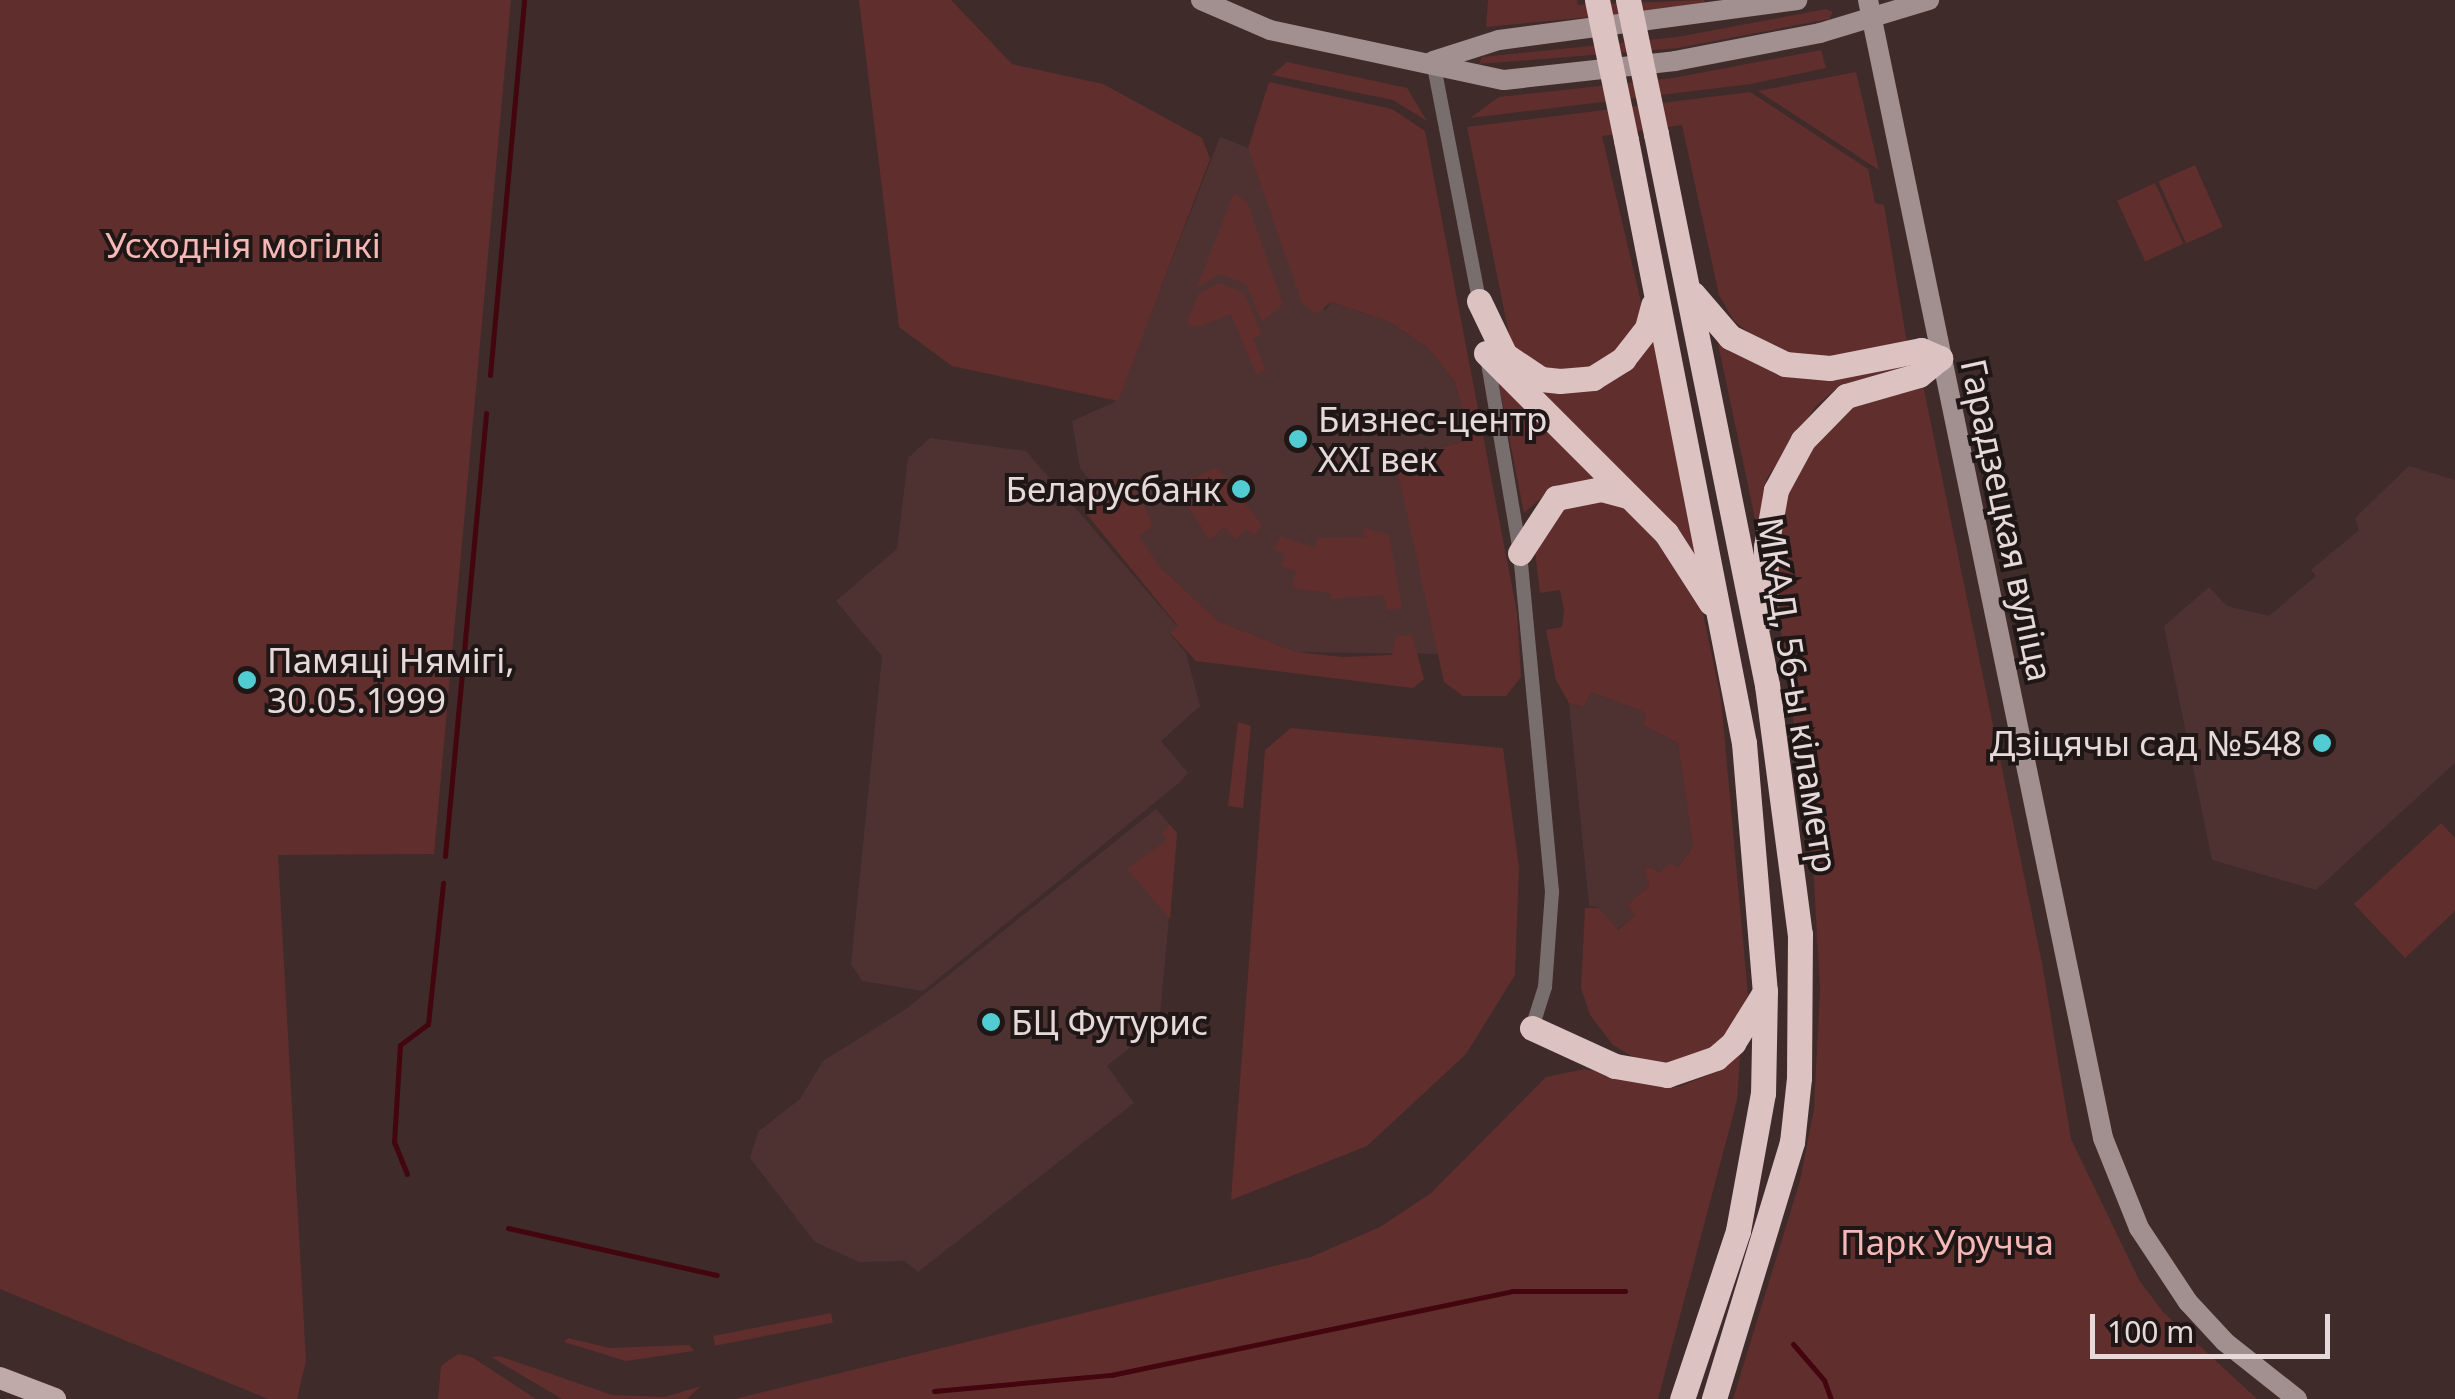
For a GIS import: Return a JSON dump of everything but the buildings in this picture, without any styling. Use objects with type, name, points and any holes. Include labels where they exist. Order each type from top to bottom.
[{"type":"highway","name":"МКАД, 56-ы кіламетр","points":[[1597,0],[1654,301],[1724,625],[1744,743],[1765,990],[1763,1093],[1738,1231],[1682,1399]]},
{"type":"highway","name":"МКАД, 56-ы кіламетр","points":[[1628,0],[1767,685],[1800,934],[1799,1078],[1792,1142],[1766,1242],[1714,1399]]},
{"type":"highway","points":[[1687,280],[1730,337],[1784,364],[1846,366],[1921,350],[1940,358],[1919,374],[1846,396],[1786,464],[1766,547],[1767,685]]},
{"type":"highway","points":[[1479,301],[1505,355],[1523,370],[1560,381],[1593,378],[1623,360],[1647,328],[1654,301]]},
{"type":"highway","points":[[1486,353],[1666,533],[1724,625]]},
{"type":"highway","points":[[1520,553],[1556,498],[1601,489],[1628,496]]},
{"type":"highway","points":[[1532,1028],[1615,1066],[1666,1075],[1694,1070],[1733,1043],[1765,990]]},
{"type":"main road","points":[[0,1378],[55,1399]]},
{"type":"street","points":[[1201,0],[1270,30],[1433,61],[1504,80],[1624,68],[1820,33],[1870,8],[1929,0]]},
{"type":"street","points":[[1433,61],[1499,40],[1619,28],[1797,0]]},
{"type":"street","name":"Гарадзецкая вуліца","points":[[1870,8],[1940,358],[2110,1157],[2139,1228],[2188,1302],[2225,1342],[2297,1399]]},
{"type":"street","points":[[1433,61],[1479,301],[1520,553],[1552,892],[1546,987],[1532,1028]]},
{"type":"shaded area","points":[[1220,137],[1248,148],[1325,311],[1331,302],[1390,322],[1428,348],[1455,382],[1470,440],[1411,455],[1393,470],[1405,466],[1445,654],[1296,652],[1218,621],[1159,566],[1080,468],[1072,421],[1117,401]]},
{"type":"shaded area","points":[[930,438],[1026,451],[1178,627],[1170,634],[1186,653],[1200,706],[1161,741],[1188,773],[1179,783],[923,991],[862,981],[851,964],[882,656],[836,601],[897,549],[908,458]]},
{"type":"shaded area","name":"Дзіцячы сад №548","points":[[2409,466],[2455,480],[2455,763],[2316,890],[2212,860],[2164,626],[2209,587],[2227,606],[2269,616],[2316,576],[2311,570],[2359,530],[2355,518]]},
{"type":"shaded area","points":[[1591,692],[1646,713],[1643,725],[1678,743],[1693,847],[1676,869],[1660,872],[1644,865],[1649,886],[1627,905],[1635,915],[1617,930],[1599,908],[1589,906],[1569,703],[1584,707]]},
{"type":"shaded area","points":[[1156,809],[1177,833],[1159,1025],[1107,1066],[1134,1103],[918,1272],[905,1261],[859,1262],[815,1242],[750,1158],[758,1132],[800,1099],[823,1061],[906,1009]]},
{"type":"green space","name":"Усходнія могілкі","points":[[0,0],[511,0],[434,854],[278,855],[306,1361],[297,1399],[268,1399],[0,1289]]},
{"type":"green space","points":[[859,0],[951,0],[1012,64],[1103,84],[1202,138],[1210,159],[1118,401],[952,366],[899,327]]},
{"type":"green space","points":[[1488,0],[1577,0],[1578,5],[1704,0],[1705,6],[1486,27]]},
{"type":"green space","points":[[1826,9],[1833,12],[1829,19],[1678,48],[1479,64],[1482,57],[1677,37]]},
{"type":"green space","points":[[1821,50],[1826,68],[1751,84],[1470,118],[1499,97],[1673,78]]},
{"type":"green space","points":[[1287,62],[1407,88],[1427,121],[1393,100],[1272,75]]},
{"type":"green space","points":[[1856,72],[1879,170],[1758,91]]},
{"type":"green space","points":[[1269,82],[1392,109],[1425,131],[1517,613],[1521,677],[1506,696],[1463,696],[1444,682],[1397,469],[1411,455],[1470,440],[1455,382],[1428,348],[1390,322],[1331,302],[1316,314],[1302,303],[1248,148]]},
{"type":"green space","points":[[1750,92],[1868,169],[1875,203],[1884,205],[1907,343],[1810,361],[1758,340],[1734,321],[1719,295],[1682,125],[1602,136],[1643,311],[1639,325],[1606,361],[1574,372],[1544,367],[1511,344],[1467,127]]},
{"type":"green space","points":[[2195,165],[2223,227],[2186,243],[2158,181]]},
{"type":"green space","points":[[2155,183],[2183,244],[2145,261],[2117,201]]},
{"type":"green space","points":[[1234,193],[1247,202],[1283,304],[1262,322],[1246,284],[1220,274],[1197,287]]},
{"type":"green space","points":[[1220,283],[1244,293],[1262,334],[1253,339],[1266,370],[1256,374],[1231,314],[1198,327],[1186,324],[1199,293]]},
{"type":"green space","points":[[1716,334],[1774,371],[1798,378],[1907,361],[1908,366],[1840,385],[1816,406],[1767,478],[1758,533]]},
{"type":"green space","points":[[1654,337],[1702,571],[1527,386],[1596,389],[1630,369]]},
{"type":"green space","points":[[1498,380],[1599,476],[1545,495],[1524,513]]},
{"type":"green space","name":"Парк Уручча","points":[[1923,385],[2042,963],[2071,1139],[2139,1280],[2163,1312],[2257,1399],[1733,1399],[1800,1181],[1814,1109],[1820,989],[1813,864],[1776,595],[1782,504],[1795,467],[1839,410]]},
{"type":"green space","points":[[1217,467],[1262,525],[1255,536],[1246,529],[1236,539],[1224,527],[1210,540],[1187,505],[1181,507],[1172,488]]},
{"type":"green space","points":[[1112,478],[1139,494],[1153,526],[1139,536],[1159,566],[1218,621],[1296,652],[1342,657],[1392,655],[1396,636],[1412,635],[1424,679],[1413,688],[1196,661],[1170,633],[1178,626],[1085,512],[1087,499]]},
{"type":"green space","points":[[1600,499],[1636,511],[1701,604],[1721,699],[1748,995],[1733,1027],[1706,1051],[1670,1063],[1635,1058],[1613,1045],[1590,1015],[1581,988],[1585,908],[1599,908],[1618,930],[1635,915],[1627,905],[1649,886],[1644,865],[1660,872],[1671,863],[1677,868],[1693,847],[1678,743],[1643,725],[1646,713],[1591,692],[1584,707],[1569,703],[1556,680],[1546,630],[1562,627],[1564,610],[1560,590],[1540,593],[1535,551],[1541,531],[1569,504]]},
{"type":"green space","points":[[1364,528],[1389,535],[1402,608],[1388,610],[1383,595],[1331,599],[1330,593],[1292,588],[1296,571],[1281,566],[1285,554],[1274,550],[1280,536],[1315,548],[1318,538],[1365,537]]},
{"type":"green space","points":[[1238,722],[1251,726],[1243,808],[1228,806]]},
{"type":"green space","points":[[1291,728],[1503,748],[1519,868],[1515,975],[1466,1054],[1367,1146],[1231,1200],[1265,750]]},
{"type":"green space","points":[[2441,823],[2455,838],[2455,911],[2405,958],[2354,904]]},
{"type":"green space","points":[[1170,825],[1177,833],[1170,919],[1127,869],[1167,840],[1162,832]]},
{"type":"green space","points":[[1741,1043],[1737,1100],[1658,1399],[735,1399],[1311,1257],[1380,1227],[1431,1193],[1546,1077],[1585,1069],[1678,1087],[1722,1070]]},
{"type":"green space","points":[[831,1313],[833,1323],[715,1346],[713,1336]]},
{"type":"green space","points":[[568,1338],[610,1348],[689,1345],[694,1351],[626,1361],[564,1342]]},
{"type":"green space","points":[[458,1354],[472,1357],[536,1399],[438,1399],[441,1366]]},
{"type":"green space","points":[[499,1356],[612,1395],[665,1397],[701,1386],[687,1399],[562,1399],[491,1357]]},
{"type":"waterway","points":[[490,375],[524,0]]},
{"type":"waterway","points":[[445,856],[486,413]]},
{"type":"waterway","points":[[407,1174],[394,1142],[400,1045],[428,1024],[443,883]]},
{"type":"waterway","points":[[508,1228],[717,1275]]},
{"type":"waterway","points":[[934,1391],[1111,1375],[1512,1291],[1625,1291]]},
{"type":"waterway","points":[[1793,1344],[1824,1380],[1831,1399]]},
{"type":"place","name":"Бизнес-центр XXI век","points":[[1298,439]]},
{"type":"place","name":"Беларусбанк","points":[[1241,489]]},
{"type":"place","name":"Памяці Нямігі, 30.05.1999","points":[[247,680]]},
{"type":"place","name":"Дзіцячы сад №548","points":[[2322,743]]},
{"type":"place","name":"БЦ Футурис","points":[[991,1022]]}]
